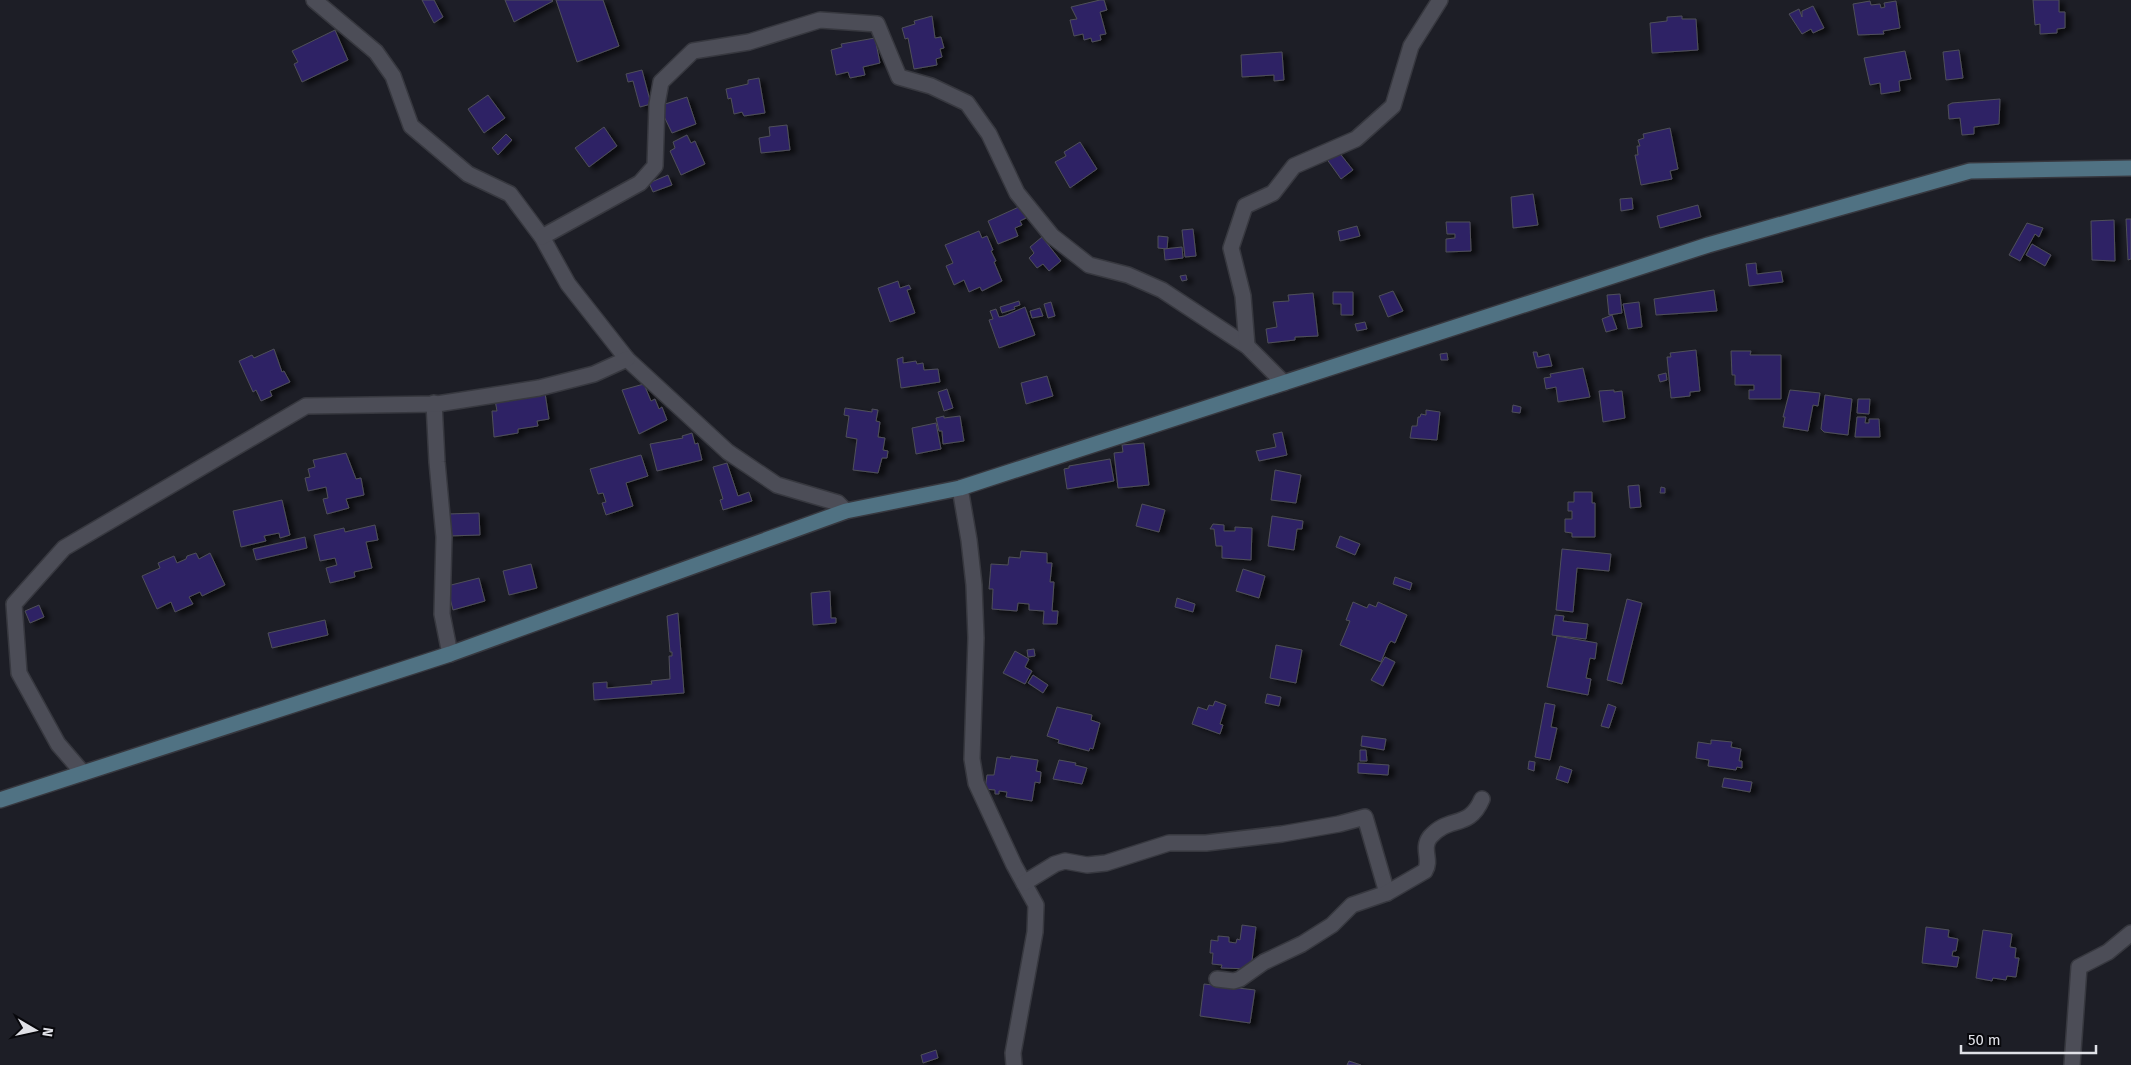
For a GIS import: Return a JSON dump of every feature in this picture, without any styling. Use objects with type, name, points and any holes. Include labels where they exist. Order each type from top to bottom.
[{"type":"street","points":[[314,0],[376,52],[393,76],[411,126],[468,174],[510,194],[542,237],[568,284],[607,331],[627,359],[728,452],[777,486],[838,503],[846,511]]},
{"type":"street","points":[[1247,346],[1243,296],[1231,248],[1245,206],[1273,193],[1294,166],[1356,139],[1393,106],[1411,46],[1440,0]]},
{"type":"street","points":[[542,237],[640,183],[655,166],[656,104],[661,82],[693,50],[749,42],[820,20],[877,24],[899,77],[931,86],[967,103],[990,134],[1017,193],[1052,236],[1089,265],[1128,274],[1162,290],[1247,346],[1284,383]]},
{"type":"street","points":[[0,800],[450,654],[846,511],[960,488],[1708,245],[1970,171],[2131,168]]},
{"type":"street","points":[[83,773],[58,744],[19,673],[14,604],[64,548],[306,406],[434,404],[539,388],[594,374],[627,359]]},
{"type":"street","points":[[434,404],[436,462],[444,537],[442,614],[450,654]]},
{"type":"street","points":[[960,488],[974,585],[976,638],[972,759],[976,783],[1036,905],[1035,932],[1013,1053],[1014,1065]]},
{"type":"street","points":[[1217,979],[1234,981],[1240,979],[1264,962],[1302,944],[1332,925],[1352,905],[1387,893],[1425,871],[1428,863],[1425,847],[1427,841],[1439,828],[1469,818],[1482,799]]},
{"type":"street","points":[[1024,883],[1055,864],[1066,861],[1087,865],[1106,863],[1169,843],[1206,843],[1282,834],[1339,824],[1365,817],[1387,893]]},
{"type":"street","points":[[2072,1065],[2079,967],[2108,952],[2131,933]]},
{"type":"building","points":[[422,0],[434,0],[443,17],[434,23]]},
{"type":"building","points":[[505,0],[552,0],[553,1],[514,22]]},
{"type":"building","points":[[556,0],[603,0],[619,46],[577,62]]},
{"type":"building","points":[[1104,0],[1107,10],[1100,12],[1106,34],[1100,35],[1101,40],[1092,42],[1091,38],[1084,40],[1083,34],[1074,36],[1070,20],[1077,19],[1071,7]]},
{"type":"building","points":[[2033,0],[2059,0],[2059,12],[2065,12],[2065,28],[2057,29],[2057,33],[2040,34],[2040,24],[2035,25]]},
{"type":"building","points":[[1870,1],[1871,5],[1880,4],[1881,8],[1885,7],[1884,3],[1896,1],[1900,28],[1883,31],[1884,34],[1858,35],[1853,4]]},
{"type":"building","points":[[1813,6],[1824,28],[1813,33],[1811,29],[1802,34],[1789,14],[1799,9],[1802,17],[1802,11]]},
{"type":"building","points":[[932,16],[935,38],[941,37],[944,48],[940,49],[942,57],[936,59],[937,65],[914,69],[908,38],[905,39],[902,28],[915,24],[914,21]]},
{"type":"building","points":[[1682,16],[1682,19],[1696,19],[1698,50],[1652,53],[1650,23],[1667,21],[1667,17]]},
{"type":"building","points":[[335,30],[348,60],[302,82],[294,64],[298,62],[292,51]]},
{"type":"building","points":[[875,38],[880,63],[863,67],[865,75],[850,78],[848,72],[836,75],[831,50],[842,47],[841,44]]},
{"type":"building","points":[[1959,50],[1963,78],[1946,80],[1943,52]]},
{"type":"building","points":[[1905,51],[1911,79],[1899,81],[1900,91],[1881,94],[1880,83],[1870,85],[1864,58]]},
{"type":"building","points":[[1282,52],[1284,80],[1274,81],[1274,75],[1242,77],[1241,55]]},
{"type":"building","points":[[642,70],[651,104],[640,107],[633,81],[628,82],[626,74]]},
{"type":"building","points":[[759,78],[765,113],[744,116],[742,112],[734,114],[731,98],[728,99],[726,89],[748,84],[748,80]]},
{"type":"building","points":[[488,95],[505,118],[484,133],[468,109]]},
{"type":"building","points":[[687,97],[696,124],[672,133],[659,106]]},
{"type":"building","points":[[2000,99],[1999,124],[1974,127],[1974,134],[1962,135],[1960,118],[1949,119],[1948,105],[1952,103]]},
{"type":"building","points":[[787,125],[790,150],[761,153],[759,138],[770,136],[769,127]]},
{"type":"building","points":[[604,127],[617,146],[589,167],[575,148]]},
{"type":"building","points":[[1670,128],[1678,169],[1670,171],[1672,179],[1641,185],[1635,155],[1638,155],[1637,146],[1640,146],[1638,140],[1644,138],[1643,134]]},
{"type":"building","points":[[506,134],[512,140],[498,155],[492,148]]},
{"type":"building","points":[[687,135],[691,143],[695,141],[705,164],[681,175],[670,151],[675,148],[673,142]]},
{"type":"building","points":[[1080,142],[1097,169],[1070,188],[1055,162],[1066,156],[1064,152]]},
{"type":"building","points":[[1338,151],[1353,170],[1341,179],[1326,158]]},
{"type":"building","points":[[668,175],[672,185],[653,192],[649,183]]},
{"type":"building","points":[[1533,194],[1538,225],[1513,228],[1511,197]]},
{"type":"building","points":[[1632,198],[1633,209],[1621,211],[1620,199]]},
{"type":"building","points":[[1698,205],[1701,217],[1660,228],[1657,216]]},
{"type":"building","points":[[1021,206],[1026,218],[1020,221],[1022,225],[1015,228],[1018,236],[998,244],[988,221]]},
{"type":"building","points":[[2126,219],[2131,219],[2131,259],[2128,260]]},
{"type":"building","points":[[2114,220],[2115,261],[2092,260],[2091,221]]},
{"type":"building","points":[[1446,222],[1470,222],[1471,251],[1446,252],[1446,239],[1455,238],[1455,234],[1447,234]]},
{"type":"building","points":[[2027,223],[2043,228],[2039,237],[2035,234],[2020,261],[2009,255]]},
{"type":"building","points":[[1357,226],[1360,236],[1340,241],[1338,231]]},
{"type":"building","points":[[1193,229],[1196,256],[1185,257],[1182,230]]},
{"type":"building","points":[[979,231],[982,238],[987,236],[996,261],[994,262],[1002,281],[982,291],[980,287],[969,292],[964,280],[954,285],[946,266],[953,263],[945,245]]},
{"type":"building","points":[[1158,236],[1168,237],[1167,249],[1158,248]]},
{"type":"building","points":[[1042,237],[1061,261],[1049,271],[1043,264],[1037,268],[1029,258],[1034,253],[1030,247]]},
{"type":"building","points":[[2032,244],[2051,255],[2045,266],[2026,255]]},
{"type":"building","points":[[1182,247],[1183,258],[1165,260],[1164,249]]},
{"type":"building","points":[[1756,263],[1757,274],[1781,271],[1783,282],[1749,286],[1746,264]]},
{"type":"building","points":[[1186,275],[1187,280],[1182,281],[1180,276]]},
{"type":"building","points":[[898,281],[900,288],[909,285],[911,289],[907,290],[915,313],[890,322],[878,288]]},
{"type":"building","points":[[1714,290],[1717,311],[1656,315],[1654,299]]},
{"type":"building","points":[[1393,291],[1403,311],[1388,317],[1379,296]]},
{"type":"building","points":[[1333,292],[1353,292],[1353,315],[1341,315],[1341,304],[1333,304]]},
{"type":"building","points":[[1313,293],[1318,336],[1295,337],[1295,340],[1268,343],[1266,329],[1277,327],[1273,302],[1289,301],[1288,295]]},
{"type":"building","points":[[1620,294],[1622,313],[1609,315],[1607,295]]},
{"type":"building","points":[[1019,301],[1020,305],[1014,307],[1015,309],[1002,313],[1000,307]]},
{"type":"building","points":[[1051,302],[1055,316],[1048,318],[1044,304]]},
{"type":"building","points":[[1639,302],[1642,327],[1628,329],[1623,304]]},
{"type":"building","points":[[1025,307],[1035,335],[999,348],[989,320],[993,319],[990,311],[996,309],[999,317]]},
{"type":"building","points":[[1040,308],[1043,316],[1032,318],[1030,311]]},
{"type":"building","points":[[1612,315],[1617,329],[1606,332],[1602,319]]},
{"type":"building","points":[[1365,322],[1367,329],[1357,331],[1355,324]]},
{"type":"building","points":[[274,349],[282,372],[284,371],[290,382],[270,391],[272,396],[261,401],[256,390],[253,392],[239,361],[252,355],[254,358]]},
{"type":"building","points":[[1696,350],[1700,391],[1690,392],[1690,396],[1671,398],[1667,357],[1671,357],[1670,353]]},
{"type":"building","points":[[1731,351],[1751,351],[1750,355],[1781,355],[1781,399],[1749,399],[1749,390],[1754,390],[1754,385],[1735,385],[1735,375],[1732,375]]},
{"type":"building","points":[[1533,352],[1537,352],[1538,357],[1549,354],[1552,366],[1537,368]]},
{"type":"building","points":[[1447,353],[1448,360],[1441,360],[1440,354]]},
{"type":"building","points":[[903,357],[903,363],[916,361],[917,364],[923,363],[924,370],[938,369],[940,382],[901,388],[897,359]]},
{"type":"building","points":[[1583,368],[1590,397],[1558,402],[1556,387],[1546,389],[1544,378],[1551,377],[1550,374]]},
{"type":"building","points":[[1666,373],[1667,380],[1660,382],[1658,375]]},
{"type":"building","points":[[1047,376],[1053,396],[1026,404],[1021,383]]},
{"type":"building","points":[[644,384],[651,401],[655,399],[659,409],[662,407],[667,420],[639,434],[622,390]]},
{"type":"building","points":[[947,389],[953,408],[944,411],[938,392]]},
{"type":"building","points":[[1614,390],[1614,392],[1622,391],[1625,418],[1603,422],[1599,391]]},
{"type":"building","points":[[1790,390],[1820,393],[1818,406],[1813,405],[1808,431],[1783,427],[1785,417],[1783,417]]},
{"type":"building","points":[[545,393],[549,419],[537,421],[538,426],[518,429],[518,433],[494,437],[492,411],[497,411],[495,400]]},
{"type":"building","points":[[1825,395],[1852,399],[1848,435],[1824,432],[1821,429]]},
{"type":"building","points":[[1858,399],[1870,399],[1869,414],[1857,413]]},
{"type":"building","points":[[1513,405],[1521,407],[1520,413],[1512,412]]},
{"type":"building","points":[[845,408],[872,412],[872,409],[878,410],[876,421],[880,422],[878,437],[885,438],[883,450],[888,451],[887,458],[882,458],[878,473],[853,470],[857,439],[846,437],[849,416],[844,415]]},
{"type":"building","points":[[1426,410],[1440,412],[1437,440],[1410,438],[1412,426],[1417,426],[1418,417],[1421,414],[1426,415]]},
{"type":"building","points":[[944,416],[944,418],[960,416],[964,441],[943,444],[942,431],[939,431],[936,418]]},
{"type":"building","points":[[1857,417],[1866,417],[1865,423],[1869,423],[1869,419],[1879,419],[1880,437],[1855,437]]},
{"type":"building","points":[[936,423],[941,449],[916,454],[912,428]]},
{"type":"building","points":[[1282,432],[1287,455],[1259,461],[1256,451],[1276,447],[1273,434]]},
{"type":"building","points":[[692,433],[695,444],[698,443],[702,460],[657,471],[650,444],[683,438],[682,436]]},
{"type":"building","points":[[1144,443],[1149,485],[1118,488],[1114,453],[1123,452],[1122,445]]},
{"type":"building","points":[[346,453],[356,479],[361,478],[364,495],[346,499],[349,508],[327,514],[323,499],[328,498],[326,487],[308,491],[305,478],[310,477],[308,469],[315,467],[313,460]]},
{"type":"building","points":[[641,455],[648,476],[626,483],[633,506],[606,515],[602,503],[606,502],[603,493],[598,494],[590,469]]},
{"type":"building","points":[[1110,459],[1114,481],[1067,489],[1064,469],[1069,468],[1069,466]]},
{"type":"building","points":[[727,463],[738,496],[749,492],[752,501],[723,510],[720,500],[723,499],[713,467]]},
{"type":"building","points":[[1275,470],[1301,475],[1296,503],[1271,500]]},
{"type":"building","points":[[1639,485],[1641,507],[1630,508],[1628,486]]},
{"type":"building","points":[[1661,487],[1665,488],[1665,493],[1660,493]]},
{"type":"building","points":[[1574,492],[1592,492],[1592,503],[1595,503],[1595,537],[1572,537],[1572,533],[1565,532],[1565,519],[1572,519],[1572,511],[1568,511],[1568,502],[1574,502]]},
{"type":"building","points":[[282,500],[290,535],[280,538],[279,533],[264,536],[266,541],[241,547],[233,511]]},
{"type":"building","points":[[1142,504],[1165,510],[1159,532],[1136,526]]},
{"type":"building","points":[[479,513],[480,535],[447,536],[447,514]]},
{"type":"building","points":[[1272,516],[1303,521],[1302,529],[1297,529],[1294,550],[1268,546]]},
{"type":"building","points":[[1213,524],[1224,525],[1224,531],[1235,531],[1235,527],[1252,528],[1251,560],[1222,558],[1222,546],[1216,546],[1214,529],[1210,529]]},
{"type":"building","points":[[375,525],[378,540],[366,542],[372,568],[354,572],[355,577],[330,583],[326,568],[337,565],[335,558],[320,561],[314,535],[344,528],[345,532]]},
{"type":"building","points":[[1340,536],[1360,544],[1355,555],[1336,547]]},
{"type":"building","points":[[305,537],[307,548],[256,560],[253,549]]},
{"type":"building","points":[[1562,549],[1611,554],[1609,571],[1577,568],[1573,612],[1556,610]]},
{"type":"building","points":[[1021,551],[1047,553],[1047,563],[1052,563],[1050,582],[1054,582],[1052,611],[1058,611],[1057,624],[1043,624],[1044,611],[1029,610],[1029,604],[1018,603],[1017,611],[992,609],[993,589],[989,589],[991,564],[1008,565],[1009,557],[1020,558]]},
{"type":"building","points":[[196,553],[199,559],[210,553],[225,585],[202,596],[200,592],[189,597],[193,604],[175,612],[171,602],[157,609],[142,576],[160,568],[158,563],[174,556],[177,563],[186,559],[187,556]]},
{"type":"building","points":[[531,564],[537,588],[509,595],[503,571]]},
{"type":"building","points":[[1243,569],[1265,576],[1259,598],[1236,591]]},
{"type":"building","points":[[1395,577],[1412,583],[1410,590],[1393,584]]},
{"type":"building","points":[[479,578],[485,601],[453,610],[447,586]]},
{"type":"building","points":[[830,591],[831,618],[836,618],[836,623],[813,625],[811,593]]},
{"type":"building","points":[[1177,598],[1195,604],[1193,612],[1175,607]]},
{"type":"building","points":[[1627,599],[1642,603],[1622,684],[1607,680]]},
{"type":"building","points":[[1353,602],[1367,608],[1369,604],[1376,607],[1378,602],[1407,615],[1395,643],[1391,641],[1388,645],[1381,662],[1340,645],[1350,621],[1346,620]]},
{"type":"building","points":[[39,605],[44,617],[30,623],[25,611]]},
{"type":"building","points":[[678,613],[684,693],[594,700],[593,683],[607,682],[607,688],[652,684],[651,681],[670,679],[669,656],[672,656],[672,652],[670,652],[667,616]]},
{"type":"building","points":[[1555,615],[1564,616],[1563,621],[1588,624],[1586,639],[1552,635]]},
{"type":"building","points":[[325,620],[328,635],[272,648],[268,633]]},
{"type":"building","points":[[1557,636],[1597,643],[1595,659],[1590,658],[1586,678],[1591,679],[1588,695],[1547,687]]},
{"type":"building","points":[[1276,645],[1302,650],[1296,683],[1270,678]]},
{"type":"building","points":[[1034,649],[1035,656],[1028,657],[1027,650]]},
{"type":"building","points":[[1015,651],[1029,659],[1025,667],[1032,671],[1025,684],[1003,673]]},
{"type":"building","points":[[1385,657],[1395,662],[1383,686],[1371,680]]},
{"type":"building","points":[[1033,675],[1048,685],[1043,693],[1028,683]]},
{"type":"building","points":[[1267,694],[1281,697],[1279,706],[1265,703]]},
{"type":"building","points":[[1215,701],[1226,705],[1220,724],[1223,725],[1220,734],[1192,724],[1198,707],[1207,710],[1209,705],[1213,706]]},
{"type":"building","points":[[1545,703],[1555,705],[1551,727],[1557,728],[1550,760],[1535,757]]},
{"type":"building","points":[[1608,704],[1616,707],[1609,728],[1601,726]]},
{"type":"building","points":[[1057,707],[1092,715],[1091,720],[1100,723],[1093,749],[1090,748],[1089,751],[1058,743],[1059,740],[1047,736]]},
{"type":"building","points":[[1362,736],[1386,739],[1384,750],[1361,746]]},
{"type":"building","points":[[1711,740],[1732,742],[1731,747],[1741,749],[1739,761],[1742,761],[1742,768],[1737,767],[1736,770],[1708,766],[1709,760],[1696,758],[1698,742],[1711,744]]},
{"type":"building","points":[[1360,750],[1366,750],[1367,761],[1360,761]]},
{"type":"building","points":[[1011,756],[1038,760],[1036,771],[1041,772],[1040,783],[1035,782],[1032,801],[1006,797],[1007,792],[999,791],[999,794],[995,794],[995,790],[985,789],[987,775],[994,775],[997,757],[1010,759]]},
{"type":"building","points":[[1059,760],[1076,763],[1075,765],[1087,768],[1082,784],[1053,779]]},
{"type":"building","points":[[1529,761],[1535,762],[1534,771],[1528,769]]},
{"type":"building","points":[[1358,763],[1389,765],[1388,775],[1358,773]]},
{"type":"building","points":[[1560,766],[1572,770],[1568,783],[1556,779]]},
{"type":"building","points":[[1724,778],[1752,782],[1750,792],[1722,787]]},
{"type":"building","points":[[1242,925],[1256,927],[1251,969],[1221,968],[1222,965],[1212,964],[1213,953],[1210,953],[1211,940],[1218,941],[1218,936],[1229,937],[1229,942],[1236,943],[1237,939],[1240,940]]},
{"type":"building","points":[[1926,927],[1949,930],[1948,937],[1958,939],[1956,951],[1953,951],[1952,956],[1959,957],[1957,967],[1922,963]]},
{"type":"building","points":[[1983,930],[2012,934],[2010,947],[2016,948],[2015,958],[2019,958],[2016,977],[2007,976],[2006,980],[1993,978],[1992,981],[1976,978]]},
{"type":"building","points":[[1204,984],[1255,990],[1250,1023],[1200,1016]]},
{"type":"building","points":[[936,1050],[938,1058],[923,1063],[921,1055]]},
{"type":"building","points":[[1349,1061],[1361,1065],[1347,1065]]}]
